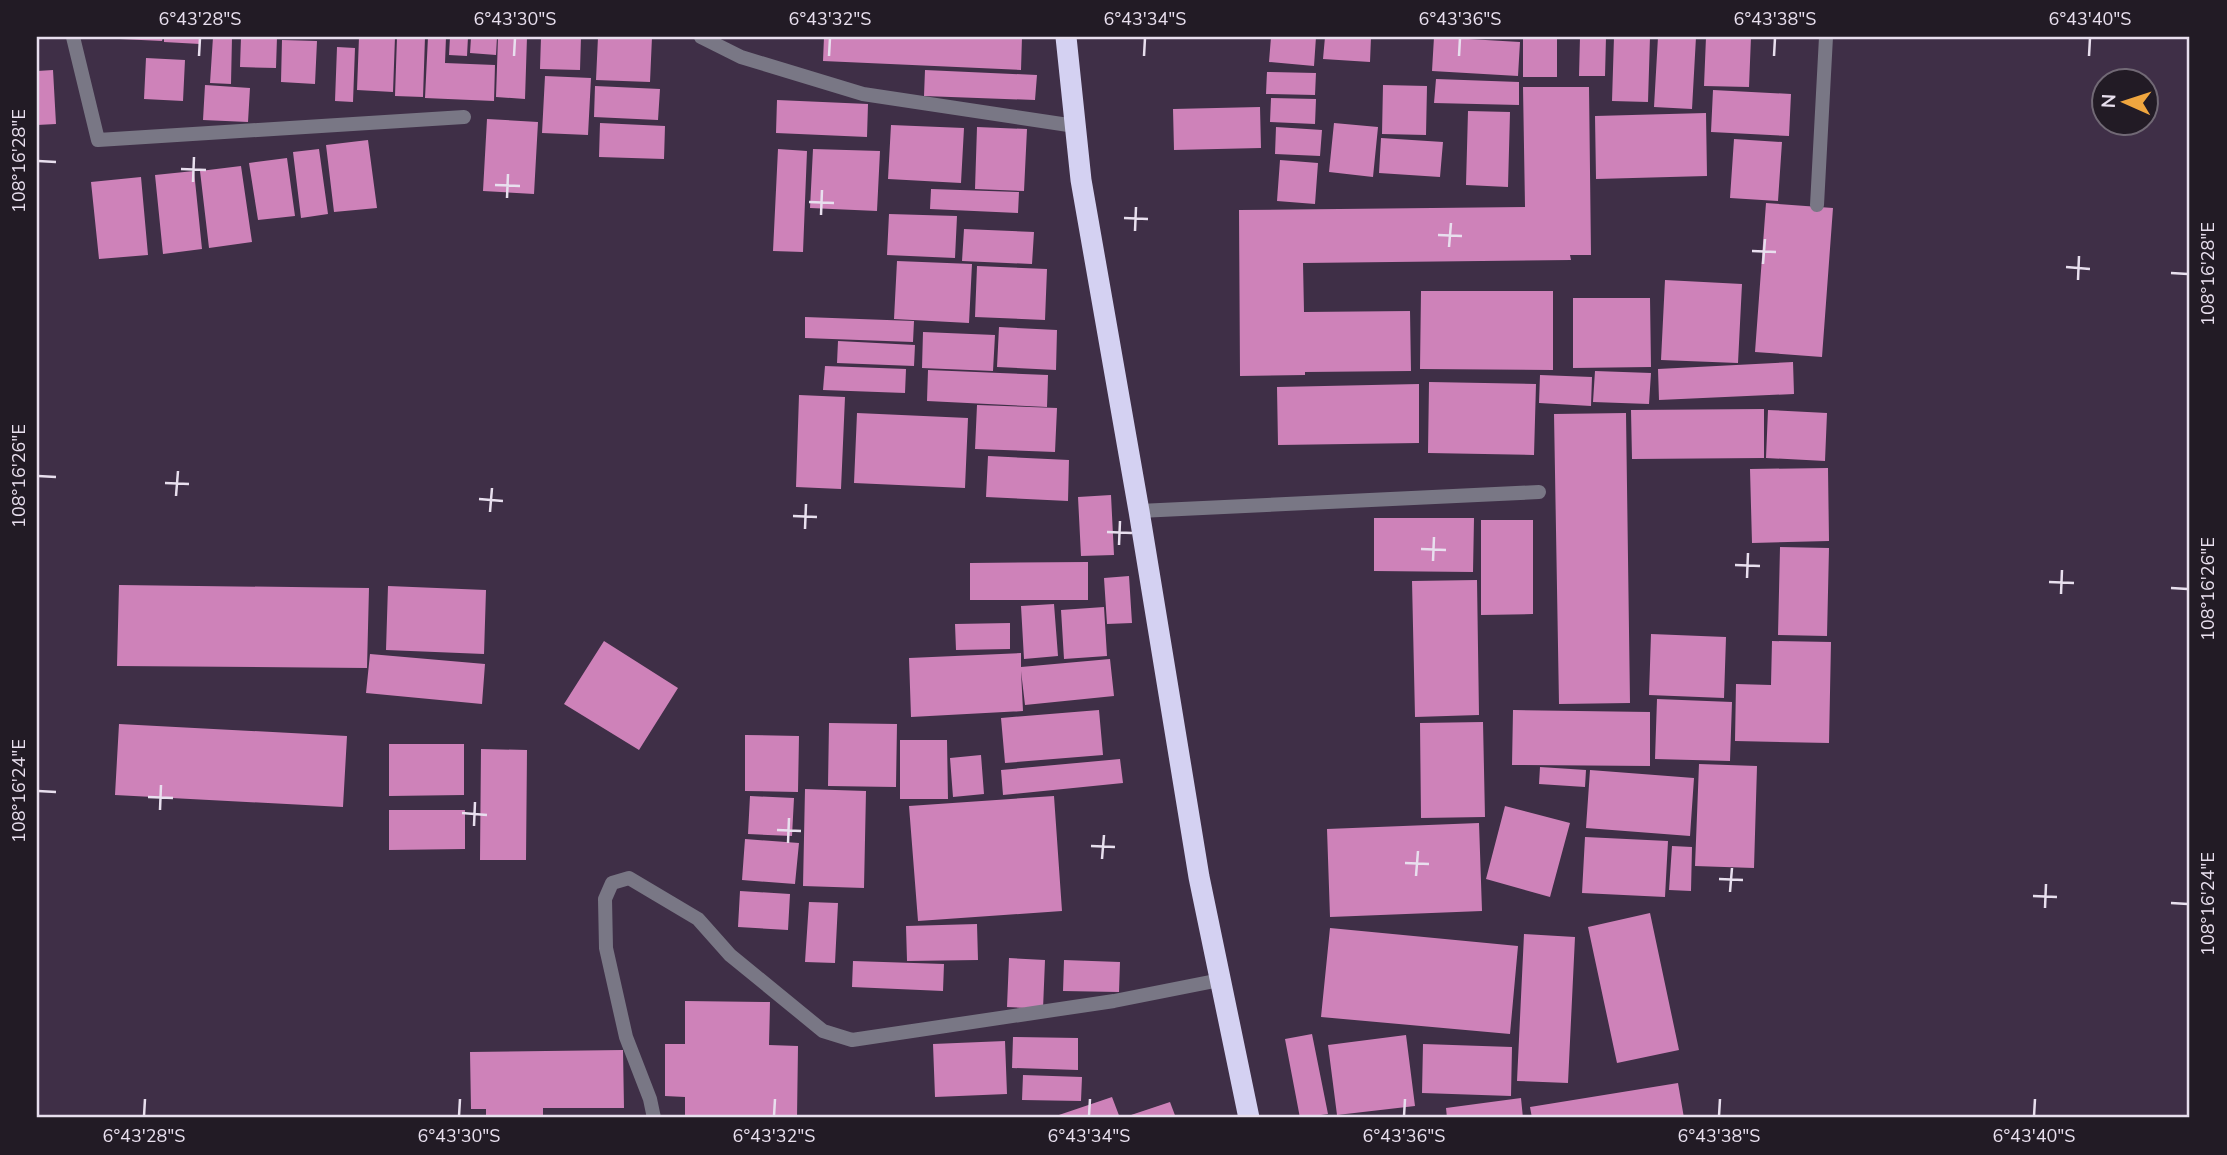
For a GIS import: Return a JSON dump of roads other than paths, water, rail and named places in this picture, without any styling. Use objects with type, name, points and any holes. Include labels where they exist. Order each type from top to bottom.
[{"type":"highway","points":[[1066,37],[1080,180],[1139,510],[1199,877],[1249,1118]]},
{"type":"street","points":[[73,37],[98,140],[464,117]]},
{"type":"street","points":[[701,37],[741,57],[863,94],[1075,126]]},
{"type":"street","points":[[1817,205],[1826,37]]},
{"type":"street","points":[[1139,510],[1539,492]]},
{"type":"street","points":[[654,1118],[650,1099],[626,1037],[606,948],[605,899],[612,883],[629,878],[698,919],[730,955],[823,1031],[852,1040],[1114,1001],[1220,979]]}]
